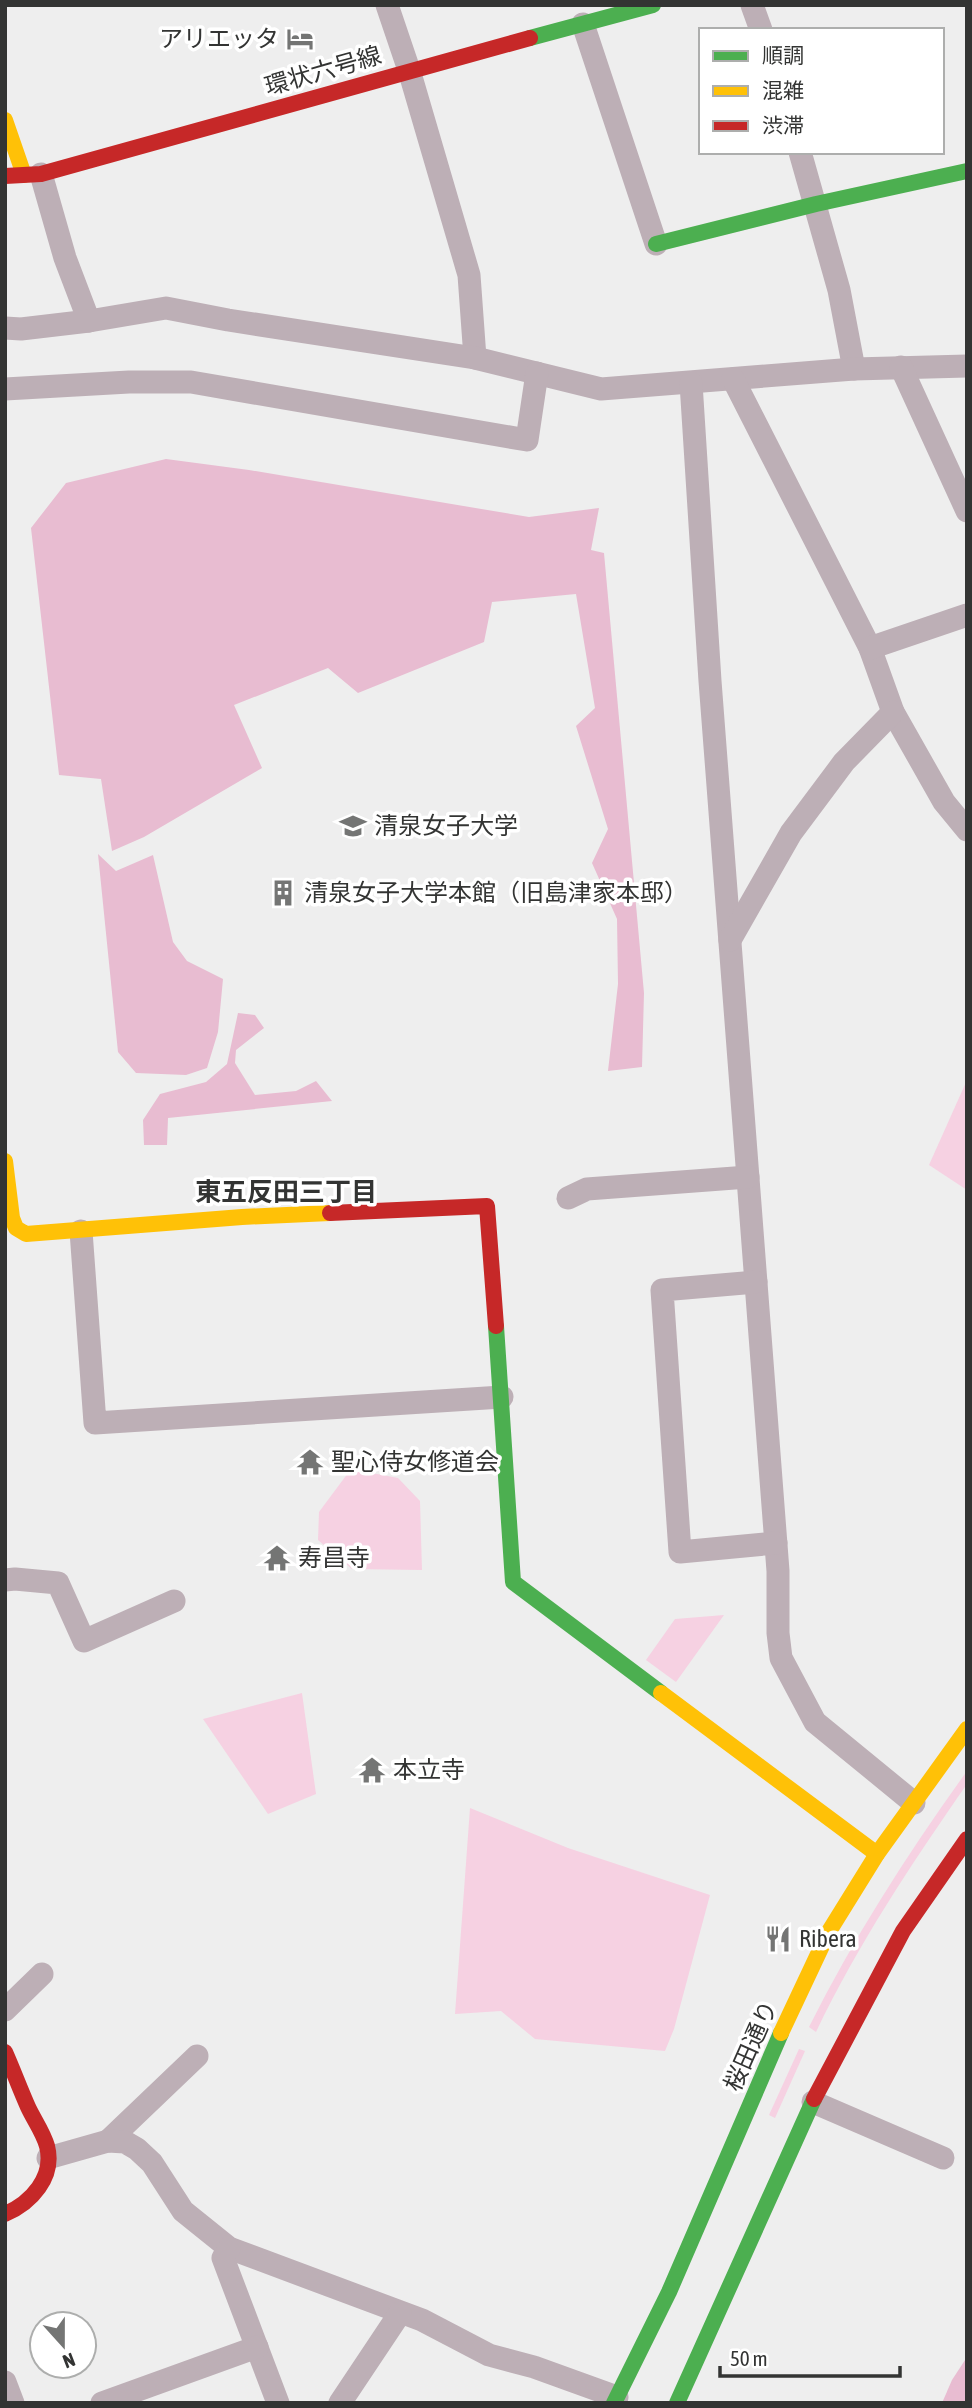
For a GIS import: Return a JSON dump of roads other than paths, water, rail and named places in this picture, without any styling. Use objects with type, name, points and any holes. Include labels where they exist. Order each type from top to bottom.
[{"type":"main road","name":"環状六号線","points":[[5,176],[32,175],[653,5]]},
{"type":"main road","points":[[5,120],[32,175]]},
{"type":"main road","points":[[656,244],[816,204],[967,171]]},
{"type":"main road","points":[[5,1161],[16,1236],[242,1217],[487,1206],[513,1582],[877,1854]]},
{"type":"main road","name":"桜田通り","points":[[616,2400],[669,2292],[773,2050],[828,1933],[877,1854],[967,1729]]},
{"type":"main road","points":[[677,2403],[813,2102],[903,1931],[967,1839]]},
{"type":"main road","points":[[5,2052],[41,2134],[48,2158],[44,2180],[35,2194],[13,2212],[5,2214]]},
{"type":"street","points":[[387,5],[410,71],[469,275],[475,358]]},
{"type":"street","points":[[752,5],[760,28]]},
{"type":"street","points":[[583,24],[656,244]]},
{"type":"street","points":[[801,154],[839,290],[854,369]]},
{"type":"street","points":[[32,175],[89,321]]},
{"type":"street","points":[[5,328],[21,329],[89,321],[166,308],[475,358],[601,389],[854,369],[967,366]]},
{"type":"street","points":[[901,368],[967,511]]},
{"type":"street","points":[[5,389],[191,382],[527,440],[537,373]]},
{"type":"street","points":[[733,379],[870,648],[893,712],[944,803],[967,830]]},
{"type":"street","points":[[691,383],[776,1543],[781,1658],[815,1722],[914,1803]]},
{"type":"street","points":[[870,648],[967,615]]},
{"type":"street","points":[[730,940],[791,833],[844,762],[893,712]]},
{"type":"street","points":[[568,1198],[587,1189],[748,1177]]},
{"type":"street","points":[[81,1231],[95,1423],[502,1396]]},
{"type":"street","points":[[756,1282],[662,1290],[680,1552],[776,1543]]},
{"type":"street","points":[[5,1580],[58,1583],[84,1641],[174,1601]]},
{"type":"street","points":[[5,2010],[42,1974]]},
{"type":"street","points":[[108,2140],[197,2056]]},
{"type":"street","points":[[813,2102],[943,2158]]},
{"type":"street","points":[[48,2158],[108,2140],[125,2142],[152,2163],[183,2211],[229,2248],[422,2319],[489,2355],[534,2367],[616,2400]]},
{"type":"street","points":[[229,2248],[223,2258],[278,2403]]},
{"type":"street","points":[[340,2403],[400,2313]]},
{"type":"street","points":[[102,2403],[257,2347]]},
{"type":"street","points":[[5,2382],[13,2403]]},
{"type":"place","name":"アリエッタ","points":[[300,39]]},
{"type":"place","name":"清泉女子大学","points":[[353,826]]},
{"type":"place","name":"清泉女子大学本館（旧島津家本邸）","points":[[283,893]]},
{"type":"place","name":"聖心侍女修道会","points":[[310,1462]]},
{"type":"place","name":"寿昌寺","points":[[277,1558]]},
{"type":"place","name":"本立寺","points":[[372,1770]]},
{"type":"place","name":"Ribera","points":[[778,1939]]},
{"type":"district","name":"東五反田三丁目","points":[[286,1192]]}]
